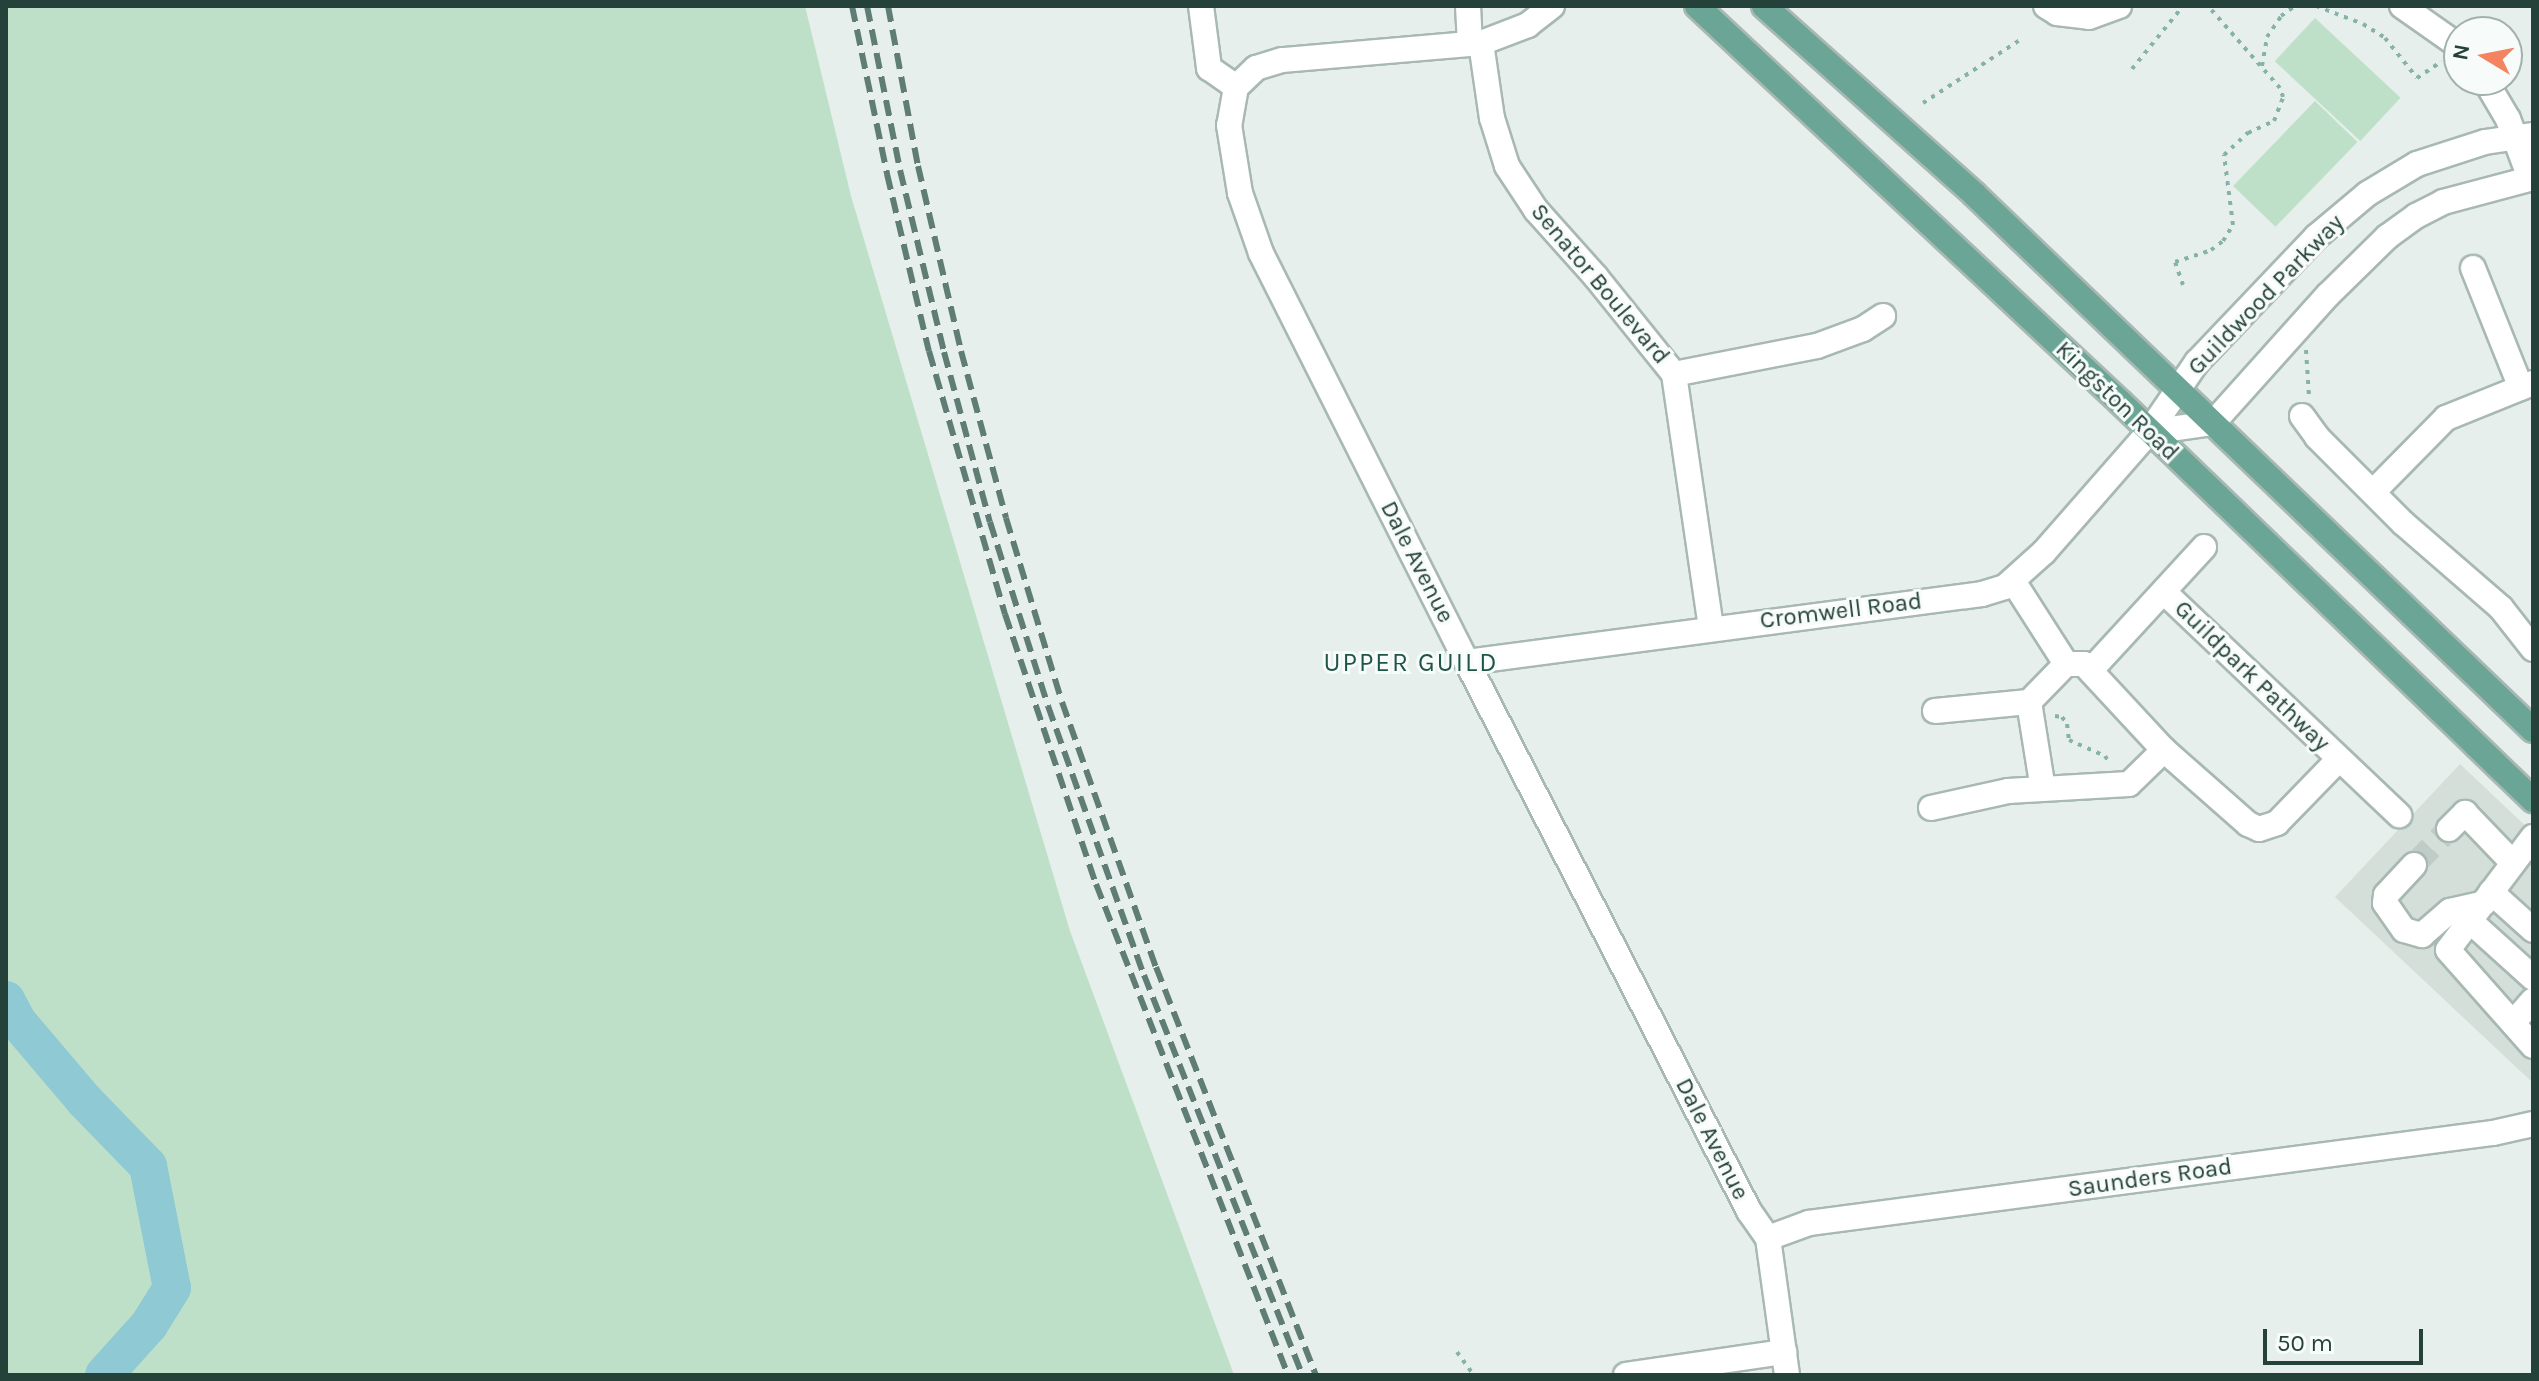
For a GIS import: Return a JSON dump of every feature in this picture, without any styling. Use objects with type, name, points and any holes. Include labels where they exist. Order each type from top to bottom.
[{"type":"main road","name":"Kingston Road","points":[[1697,6],[2533,800]]},
{"type":"main road","name":"Kingston Road","points":[[1764,6],[1974,194],[2533,730]]},
{"type":"street","points":[[1201,6],[1209,68],[1236,87],[1256,68],[1282,60],[1476,44],[1528,25],[1552,6]]},
{"type":"street","name":"Senator Boulevard","points":[[1468,6],[1492,118],[1507,166],[1536,210],[1596,277],[1674,374],[1711,627]]},
{"type":"street","points":[[2046,6],[2057,13],[2089,17],[2119,6]]},
{"type":"street","points":[[2402,6],[2443,41]]},
{"type":"street","name":"Dale Avenue","points":[[1236,87],[1229,125],[1240,193],[1261,253],[1749,1211],[1768,1238],[1785,1363]]},
{"type":"street","points":[[2496,96],[2524,136],[2532,178]]},
{"type":"street","name":"Guildwood Parkway","points":[[2149,432],[2197,362],[2316,237],[2367,194],[2417,164],[2485,142],[2524,136]]},
{"type":"street","name":"Guildwood Parkway","points":[[2213,423],[2291,334],[2387,237],[2416,216],[2443,202],[2532,178]]},
{"type":"street","points":[[2374,491],[2446,418],[2527,386],[2473,268]]},
{"type":"street","points":[[1674,374],[1817,346],[1863,329],[1883,316]]},
{"type":"street","points":[[2302,416],[2317,437],[2421,540],[2501,608],[2533,649]]},
{"type":"street","points":[[2149,432],[2213,423]]},
{"type":"street","name":"Cromwell Road","points":[[1467,662],[1711,627],[1982,594],[2013,581],[2044,552],[2149,432]]},
{"type":"street","name":"Guildpark Pathway","points":[[2204,547],[2165,593],[2091,670],[2164,750],[2248,824],[2259,829],[2277,823],[2338,760]]},
{"type":"street","points":[[2013,581],[2066,664]]},
{"type":"street","name":"Guildpark Pathway","points":[[2165,593],[2399,815]]},
{"type":"street","points":[[1935,711],[2032,700],[2066,664],[2084,664],[2091,670]]},
{"type":"street","points":[[2032,700],[2043,789]]},
{"type":"street","points":[[1931,808],[1981,799],[1995,792],[2129,784],[2164,750]]},
{"type":"street","points":[[2449,829],[2465,813],[2524,857],[2448,950],[2524,1017],[2533,1046]]},
{"type":"street","points":[[2414,865],[2386,895],[2385,903],[2404,930],[2422,935],[2450,911],[2482,905],[2533,930]]},
{"type":"street","points":[[2482,905],[2533,978]]},
{"type":"street","name":"Saunders Road","points":[[1768,1238],[1809,1223],[2493,1133],[2533,1124]]},
{"type":"street","points":[[1626,1375],[1785,1363]]},
{"type":"path","points":[[2132,69],[2183,6]]},
{"type":"path","points":[[2183,285],[2175,262],[2211,250],[2223,241],[2233,225],[2224,155],[2248,133],[2274,121],[2281,109],[2280,88],[2208,6]]},
{"type":"path","points":[[2262,69],[2261,54],[2267,37],[2281,16],[2295,6]]},
{"type":"path","points":[[2316,6],[2363,24],[2385,38],[2417,78],[2443,59]]},
{"type":"path","points":[[1923,103],[2023,38]]},
{"type":"path","points":[[2291,334],[2308,354],[2306,389],[2313,404],[2302,416]]},
{"type":"path","points":[[2032,700],[2050,714],[2062,717],[2069,740],[2105,756],[2113,784]]},
{"type":"path","points":[[1457,1352],[1474,1375]]},
{"type":"shaded area","points":[[2460,764],[2533,833],[2533,1083],[2335,897]]},
{"type":"green space","points":[[6,6],[805,6],[851,196],[1070,931],[1234,1375],[6,1375]]},
{"type":"green space","points":[[2315,18],[2401,98],[2360,141],[2275,61]]},
{"type":"green space","points":[[2315,101],[2357,142],[2275,227],[2233,186]]},
{"type":"waterway","points":[[6,1000],[17,1021],[84,1100],[148,1166],[172,1288],[149,1325],[104,1375]]},
{"type":"tunnel","points":[[2414,865],[2449,829]]},
{"type":"railway","points":[[852,6],[887,174],[929,351],[1005,614],[1096,884],[1288,1375]]},
{"type":"railway","points":[[867,6],[900,170],[944,352],[990,522],[1048,706],[1144,975],[1302,1375]]},
{"type":"railway","points":[[888,6],[918,166],[961,351],[1006,518],[1062,702],[1156,967],[1316,1375]]},
{"type":"district","name":"UPPER GUILD","points":[[1411,663]]}]
